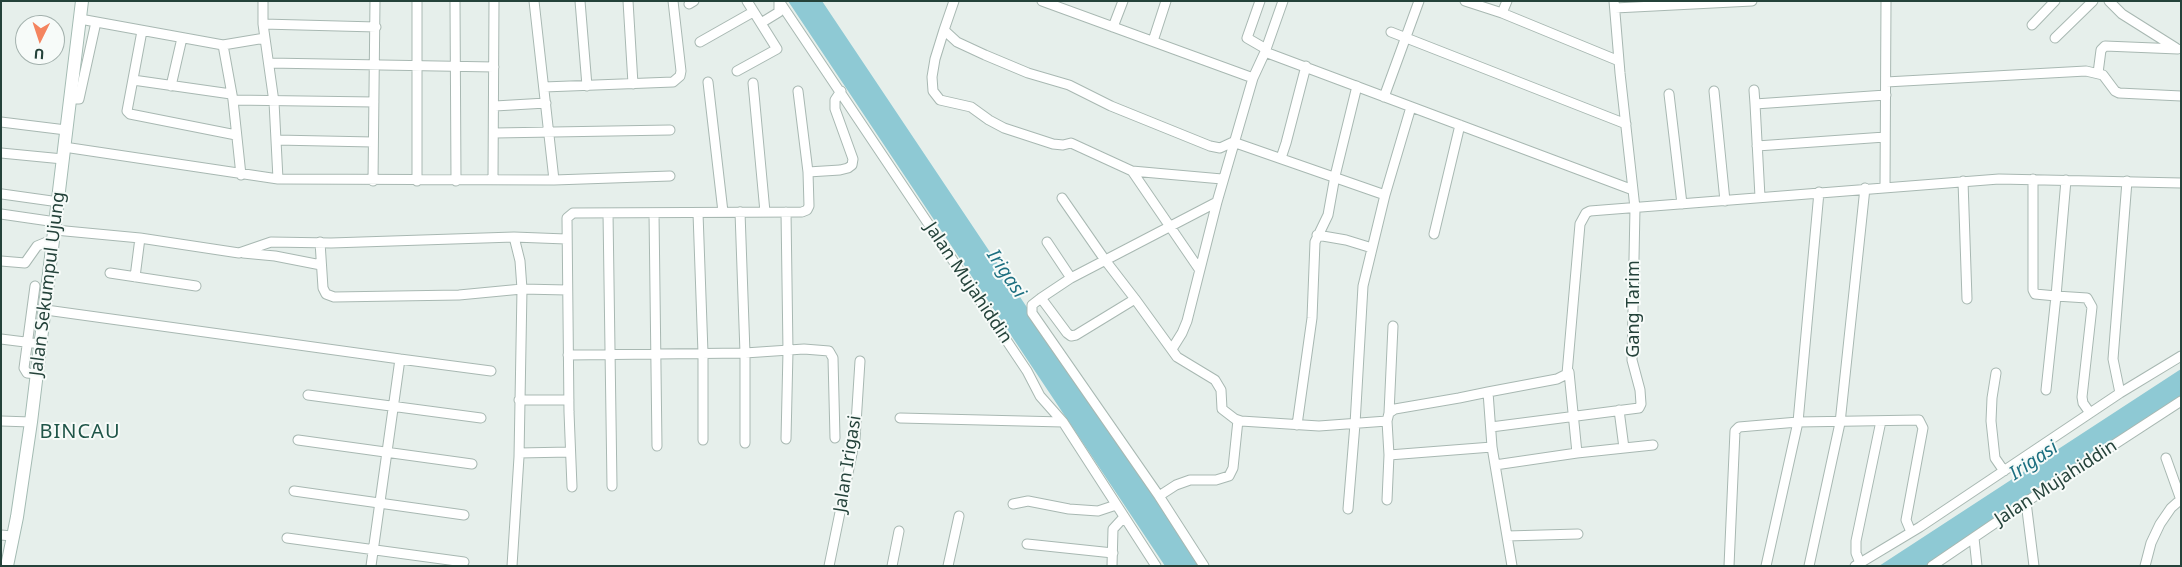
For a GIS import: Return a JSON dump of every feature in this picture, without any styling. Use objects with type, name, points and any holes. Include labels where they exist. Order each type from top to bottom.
[{"type":"main road","name":"Jalan Sekumpul Ujung","points":[[7,566],[7,536],[31,422],[46,310],[82,1]]},
{"type":"street","points":[[263,1],[263,24],[274,102],[278,179]]},
{"type":"street","points":[[373,180],[375,1]]},
{"type":"street","points":[[417,1],[417,181]]},
{"type":"street","points":[[455,1],[456,181]]},
{"type":"street","points":[[494,1],[494,180]]},
{"type":"street","points":[[534,1],[554,180]]},
{"type":"street","points":[[580,1],[586,86]]},
{"type":"street","points":[[628,1],[633,84]]},
{"type":"street","points":[[544,87],[673,82],[680,76],[673,1]]},
{"type":"street","points":[[737,71],[777,49],[747,1]]},
{"type":"street","points":[[761,23],[779,12],[779,1]]},
{"type":"street","name":"Jalan Mujahiddin","points":[[779,1],[1027,371],[1040,396],[1063,422],[1156,566]]},
{"type":"street","points":[[954,1],[935,59],[932,78],[933,90],[940,100],[971,107],[988,120],[1004,128],[1053,144],[1063,146],[1071,143],[1132,171],[1222,179]]},
{"type":"street","points":[[1042,1],[1253,78]]},
{"type":"street","points":[[1114,27],[1123,1]]},
{"type":"street","points":[[1152,41],[1166,1]]},
{"type":"street","points":[[1260,1],[1247,38],[1266,50],[1384,97],[1633,190]]},
{"type":"street","points":[[1172,349],[1182,334],[1187,321],[1233,142],[1253,78],[1266,50],[1283,1]]},
{"type":"street","points":[[1384,97],[1419,1]]},
{"type":"street","points":[[1466,1],[1502,13],[1619,61]]},
{"type":"street","points":[[1502,13],[1507,1]]},
{"type":"street","points":[[1615,4],[1752,1]]},
{"type":"street","points":[[1885,187],[1886,1]]},
{"type":"street","points":[[2032,25],[2055,1]]},
{"type":"street","points":[[2055,38],[2093,1]]},
{"type":"street","points":[[2109,1],[2122,14],[2180,50]]},
{"type":"street","name":"Gang Tarim","points":[[1615,4],[1619,61],[1635,208],[1632,360],[1642,398],[1639,408],[1619,410]]},
{"type":"street","points":[[700,42],[753,12]]},
{"type":"street","points":[[80,19],[223,45],[265,38]]},
{"type":"street","points":[[70,100],[79,99],[96,22]]},
{"type":"street","points":[[263,24],[376,26]]},
{"type":"street","points":[[142,30],[127,110],[130,114],[236,135]]},
{"type":"street","points":[[944,30],[957,42],[985,55],[1028,73],[1069,85],[1111,106],[1210,146],[1220,148],[1233,142],[1385,195]]},
{"type":"street","points":[[1391,32],[1626,124]]},
{"type":"street","points":[[171,86],[182,38]]},
{"type":"street","points":[[223,45],[232,97],[241,175]]},
{"type":"street","points":[[2098,73],[2101,50],[2105,46],[2180,50]]},
{"type":"street","points":[[269,63],[494,67]]},
{"type":"street","points":[[1281,158],[1306,66]]},
{"type":"street","points":[[1886,82],[2086,71],[2103,75],[2115,91],[2119,93],[2181,96]]},
{"type":"street","points":[[133,80],[232,97],[274,102],[374,102]]},
{"type":"street","points":[[708,82],[723,212]]},
{"type":"street","points":[[754,83],[765,212]]},
{"type":"street","points":[[1297,425],[1312,318],[1315,242],[1328,214],[1335,176],[1357,86]]},
{"type":"street","points":[[1754,90],[1760,197]]},
{"type":"street","points":[[572,487],[566,239],[566,224],[570,215],[573,213],[802,212],[807,210],[809,206],[808,172],[798,91]]},
{"type":"street","points":[[808,172],[840,170],[852,165],[853,159],[835,109],[835,100],[841,91]]},
{"type":"street","points":[[1714,91],[1725,201]]},
{"type":"street","points":[[1669,94],[1682,204]]},
{"type":"street","points":[[1755,104],[1886,95]]},
{"type":"street","points":[[495,106],[546,103]]},
{"type":"street","points":[[1348,508],[1355,424],[1362,291],[1385,195],[1412,107]]},
{"type":"street","points":[[1,122],[66,130]]},
{"type":"street","points":[[1434,234],[1460,125]]},
{"type":"street","points":[[495,133],[670,130]]},
{"type":"street","points":[[1757,146],[1886,137]]},
{"type":"street","points":[[276,140],[373,142]]},
{"type":"street","points":[[1,153],[64,153],[278,179],[456,181],[670,176]]},
{"type":"street","points":[[1132,171],[1199,269]]},
{"type":"street","points":[[1577,453],[1569,372],[1582,219],[1586,212],[1865,188],[1999,179],[2127,181],[2181,184]]},
{"type":"street","points":[[2033,179],[2033,290],[2035,294],[2087,298],[2092,307],[2082,397],[2083,403],[2090,413]]},
{"type":"street","points":[[2046,390],[2066,180]]},
{"type":"street","points":[[1963,181],[1966,299]]},
{"type":"street","points":[[2120,393],[2112,359],[2127,181]]},
{"type":"street","points":[[1809,566],[1840,423],[1865,188]]},
{"type":"street","points":[[1766,566],[1798,422],[1819,192]]},
{"type":"street","points":[[2,194],[59,202]]},
{"type":"street","points":[[1062,198],[1105,260],[1172,349],[1181,360],[1215,380],[1221,390],[1222,409],[1238,420],[1297,425],[1355,424],[1388,417],[1395,409],[1558,379],[1564,377],[1569,372]]},
{"type":"street","points":[[1204,566],[1159,496],[1032,313],[1032,305],[1071,278],[1217,202]]},
{"type":"street","points":[[698,212],[703,353],[703,440]]},
{"type":"street","points":[[740,212],[745,353],[744,443]]},
{"type":"street","points":[[786,212],[788,351],[786,439]]},
{"type":"street","points":[[608,213],[612,486]]},
{"type":"street","points":[[654,213],[657,446]]},
{"type":"street","points":[[1,214],[55,230],[140,238],[239,253],[275,256],[322,265]]},
{"type":"street","points":[[1,262],[25,263],[37,246],[55,230]]},
{"type":"street","points":[[1317,235],[1346,240],[1372,248]]},
{"type":"street","points":[[239,253],[271,242],[514,237],[566,239]]},
{"type":"street","points":[[512,566],[519,453],[522,290],[520,261],[514,237]]},
{"type":"street","points":[[135,277],[140,238]]},
{"type":"street","points":[[320,242],[323,288],[326,294],[334,297],[459,295],[522,290],[567,290]]},
{"type":"street","points":[[1047,242],[1071,278]]},
{"type":"street","points":[[110,274],[196,286]]},
{"type":"street","points":[[35,286],[25,371],[37,374]]},
{"type":"street","points":[[1042,298],[1067,333],[1073,336],[1135,299]]},
{"type":"street","points":[[46,310],[491,372]]},
{"type":"street","points":[[1387,500],[1392,326]]},
{"type":"street","points":[[1,339],[41,344]]},
{"type":"street","points":[[568,355],[745,353],[822,349],[832,354],[835,438]]},
{"type":"street","points":[[1881,421],[1856,541],[1857,564],[1911,532],[2120,393],[2181,356]]},
{"type":"street","points":[[371,566],[400,359]]},
{"type":"street","name":"Jalan Irigasi","points":[[829,566],[855,439],[860,361]]},
{"type":"street","points":[[1996,373],[1991,421],[1995,458],[2004,471]]},
{"type":"street","points":[[1488,392],[1492,447],[1512,566]]},
{"type":"street","points":[[308,395],[481,418]]},
{"type":"street","points":[[519,400],[551,402],[569,400]]},
{"type":"street","name":"Jalan Mujahiddin","points":[[1932,566],[2181,401]]},
{"type":"street","points":[[1491,427],[1619,410],[1624,448]]},
{"type":"street","points":[[900,418],[1063,422]]},
{"type":"street","points":[[1729,566],[1736,430],[1739,427],[1798,422],[1840,423],[1917,419],[1923,427],[1906,520],[1911,532]]},
{"type":"street","points":[[1159,496],[1176,485],[1190,480],[1216,480],[1229,476],[1233,468],[1238,420]]},
{"type":"street","points":[[1,421],[31,422]]},
{"type":"street","points":[[298,440],[472,464]]},
{"type":"street","points":[[1496,465],[1577,453],[1653,445]]},
{"type":"street","points":[[1389,455],[1492,447]]},
{"type":"street","points":[[519,453],[570,452]]},
{"type":"street","points":[[2145,566],[2151,543],[2160,524],[2171,508],[2181,500],[2166,458]]},
{"type":"street","points":[[294,491],[464,516]]},
{"type":"street","points":[[1013,504],[1028,501],[1069,509],[1098,511],[1116,505]]},
{"type":"street","points":[[2026,502],[2034,566]]},
{"type":"street","points":[[948,566],[959,516]]},
{"type":"street","points":[[1112,566],[1113,529],[1124,517]]},
{"type":"street","points":[[892,566],[899,531]]},
{"type":"street","points":[[1508,536],[1578,534]]},
{"type":"street","points":[[288,538],[464,562]]},
{"type":"street","points":[[1974,538],[1977,566]]},
{"type":"street","points":[[1027,544],[1113,553]]},
{"type":"water","points":[[788,1],[822,1],[1200,566],[1165,566]]},
{"type":"water","points":[[2181,369],[2181,401],[1927,566],[1879,566]]},
{"type":"district","name":"BINCAU","points":[[80,432]]},
{"type":"water label","name":"Irigasi","points":[[1006,274]]},
{"type":"water label","name":"Irigasi","points":[[2034,461]]}]
